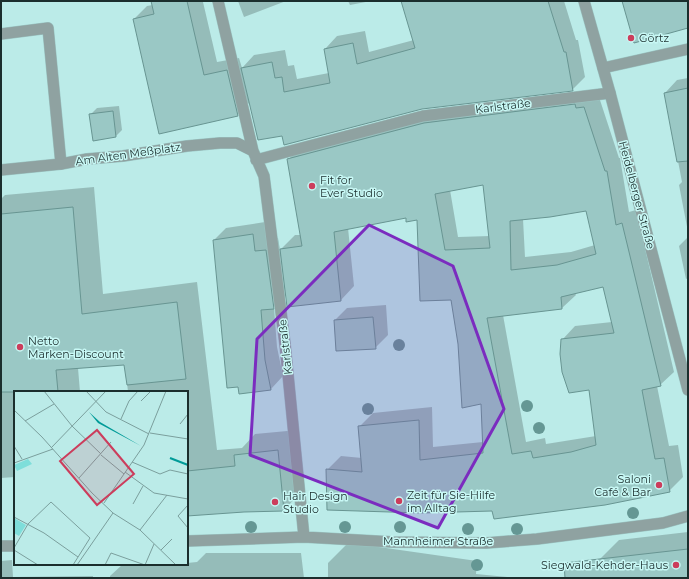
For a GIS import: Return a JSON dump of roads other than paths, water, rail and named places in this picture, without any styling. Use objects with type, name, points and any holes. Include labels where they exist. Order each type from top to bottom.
[{"type":"street","name":"Karlstraße","points":[[218,1],[255,155],[264,176],[285,344],[304,537]]},
{"type":"street","name":"Heidelberger Straße","points":[[584,1],[610,93],[688,390]]},
{"type":"street","points":[[1,34],[48,28],[61,164]]},
{"type":"street","points":[[603,68],[688,49]]},
{"type":"street","name":"Karlstraße","points":[[255,155],[279,155],[423,116],[610,93]]},
{"type":"street","name":"Am Alten Meßplatz","points":[[1,170],[61,164],[87,159],[123,156],[187,146],[220,143],[237,143],[255,155]]},
{"type":"street","name":"Mannheimer Straße","points":[[188,541],[304,537],[393,542],[486,543],[537,539],[663,523],[688,516]]},
{"type":"street","points":[[1,546],[14,546]]},
{"type":"place","name":"Görtz","points":[[631,38]]},
{"type":"place","name":"Fit for Ever Studio","points":[[312,186]]},
{"type":"place","name":"Netto Marken-Discount","points":[[20,347]]},
{"type":"place","name":"Saloni Café & Bar","points":[[659,485]]},
{"type":"place","name":"Zeit für Sie-Hilfe im Alltag","points":[[399,501]]},
{"type":"place","name":"Hair Design Studio","points":[[275,502]]},
{"type":"place","name":"Siegwald-Kehder-Haus","points":[[676,565]]}]
